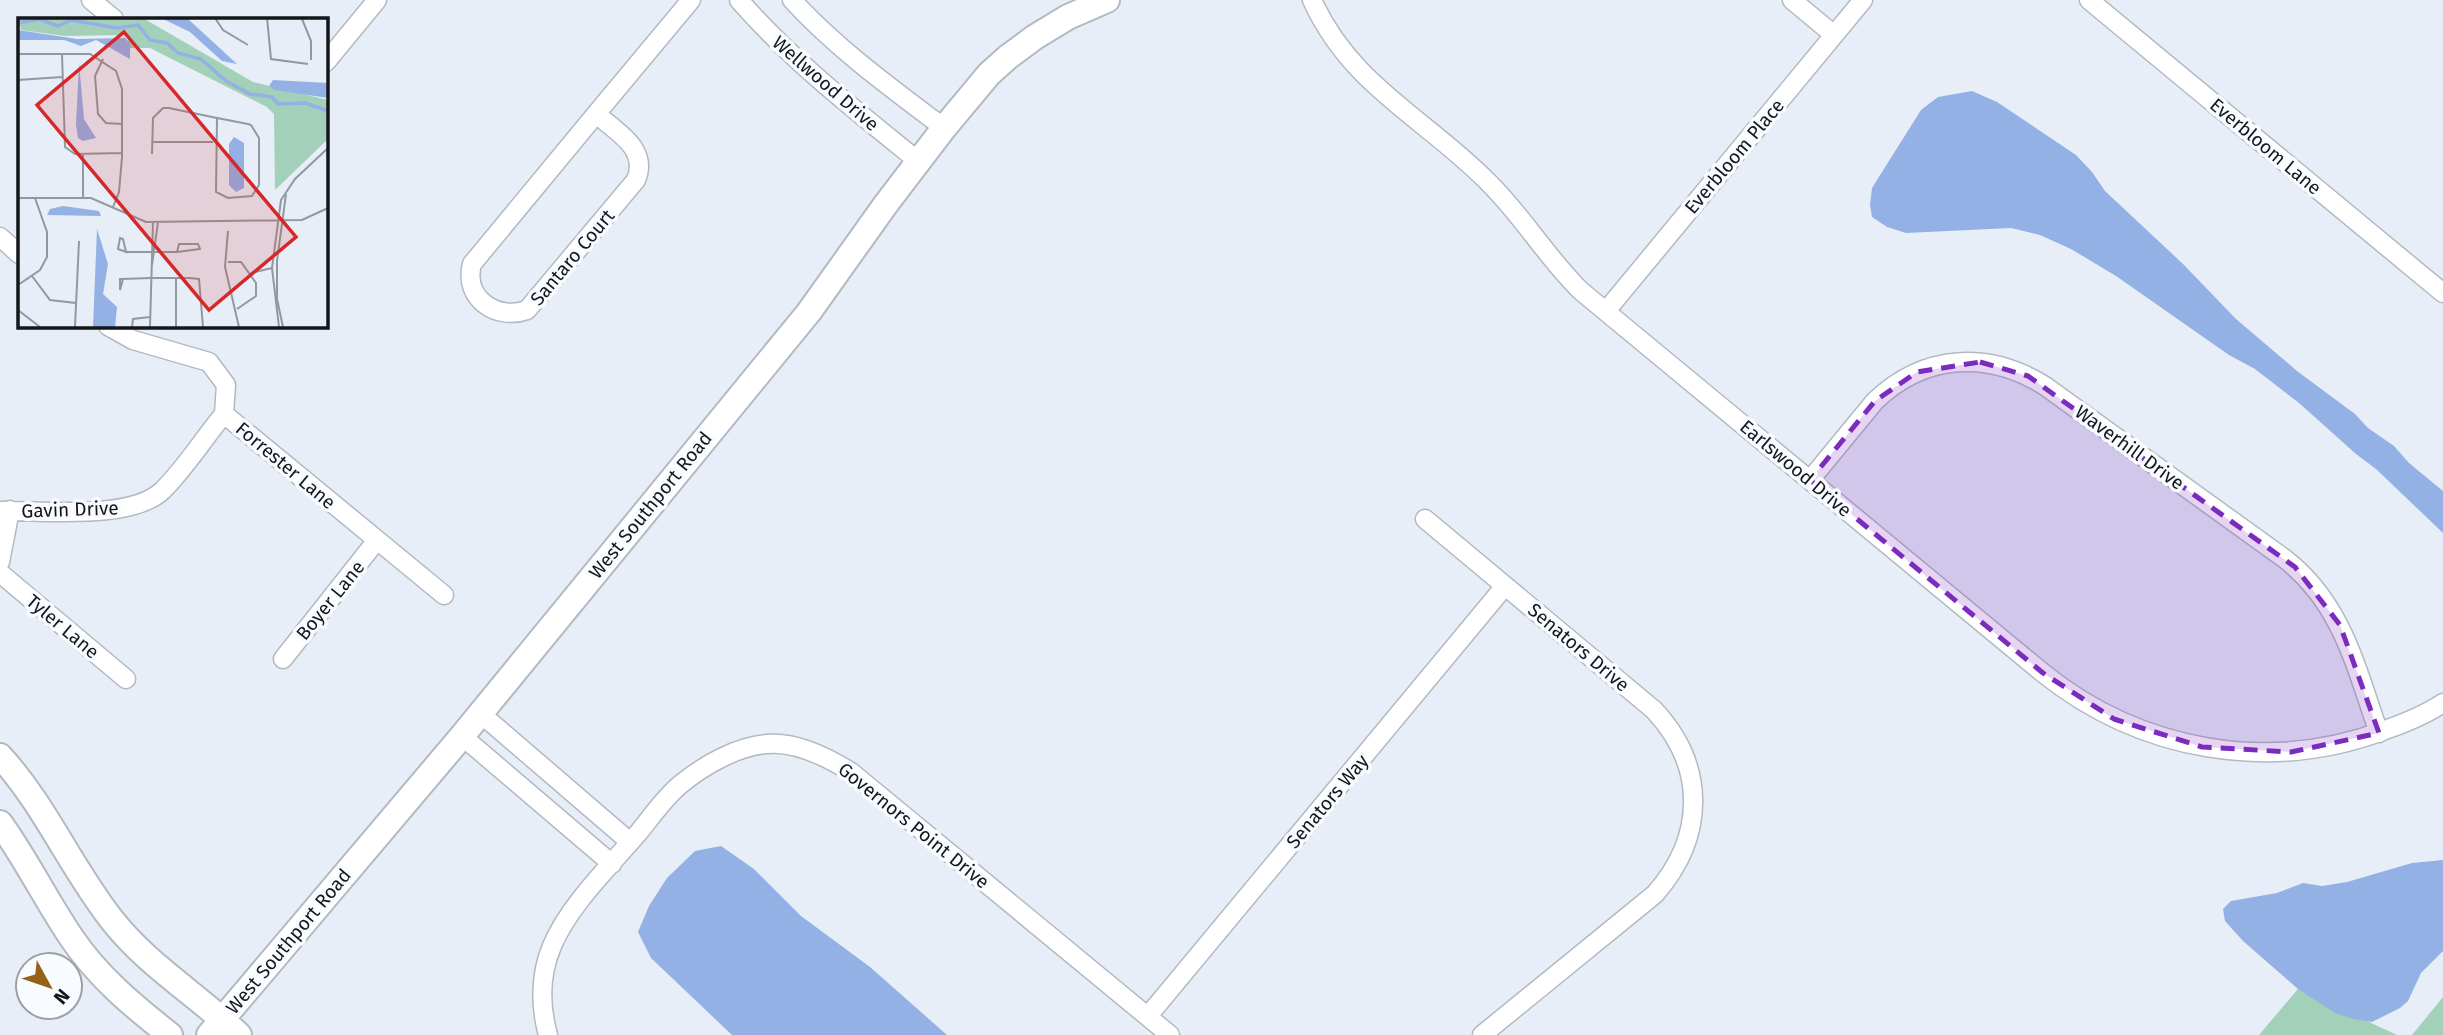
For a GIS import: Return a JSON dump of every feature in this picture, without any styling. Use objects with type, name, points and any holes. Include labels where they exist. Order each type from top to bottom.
[{"type":"main road","name":"West Southport Road","points":[[223,1029],[809,312],[918,161],[989,74],[1007,57],[1068,17],[1108,0]]},
{"type":"main road","points":[[0,756],[33,798],[112,921],[153,964],[223,1029]]},
{"type":"main road","points":[[0,823],[72,939],[92,964],[128,1002],[170,1035]]},
{"type":"street","points":[[91,0],[113,18]]},
{"type":"street","points":[[327,61],[377,0]]},
{"type":"street","name":"Santaro Court","points":[[596,114],[635,149],[640,165],[636,180],[527,310],[516,314],[496,312],[474,292],[470,281],[472,264],[596,114],[691,0]]},
{"type":"street","name":"Wellwood Drive","points":[[739,0],[810,73],[918,161]]},
{"type":"street","name":"Wellwood Drive","points":[[792,0],[871,73],[944,128]]},
{"type":"street","name":"Earlswood Drive","points":[[1311,0],[1324,26],[1355,68],[1483,176],[1563,274],[2052,681],[2088,705],[2155,735],[2186,744],[2234,752],[2308,751],[2348,743],[2379,733],[2443,703]]},
{"type":"street","points":[[1792,0],[1835,35]]},
{"type":"street","name":"Everbloom Place","points":[[1606,311],[1863,0]]},
{"type":"street","name":"Everbloom Lane","points":[[2089,0],[2443,293]]},
{"type":"street","points":[[0,237],[18,253]]},
{"type":"street","name":"Forrester Lane","points":[[110,327],[133,340],[209,362],[226,385],[224,414],[444,596]]},
{"type":"street","name":"Waverhill Drive","points":[[1810,480],[1875,401],[1910,375],[1930,367],[1965,361],[2001,365],[2021,372],[2045,386],[2306,576],[2329,605],[2340,625],[2379,733]]},
{"type":"street","name":"Gavin Drive","points":[[5,510],[116,510],[144,504],[162,491],[224,414]]},
{"type":"street","points":[[0,562],[5,510]]},
{"type":"street","name":"Senators Drive","points":[[1425,519],[1661,718],[1684,756],[1694,790],[1692,824],[1679,862],[1655,894],[1482,1035]]},
{"type":"street","name":"Boyer Lane","points":[[283,659],[377,540]]},
{"type":"street","name":"Tyler Lane","points":[[0,573],[126,679]]},
{"type":"street","name":"Senators Way","points":[[1148,1016],[1505,586]]},
{"type":"street","points":[[480,713],[630,842]]},
{"type":"street","points":[[462,736],[612,863]]},
{"type":"street","name":"Governors Point Drive","points":[[548,1035],[542,1010],[542,989],[551,947],[562,926],[612,863],[675,789],[727,755],[764,744],[782,743],[826,757],[862,781],[1170,1035]]},
{"type":"highlighted area","points":[[1980,362],[2028,376],[2295,567],[2340,625],[2379,733],[2291,752],[2202,747],[2114,719],[2043,673],[1810,480],[1875,401],[1917,372]]},
{"type":"green space","points":[[2298,989],[2397,1035],[2259,1035]]},
{"type":"green space","points":[[2443,997],[2443,1035],[2412,1035]]},
{"type":"water","points":[[1972,91],[1997,102],[2076,155],[2105,191],[2183,264],[2236,319],[2297,371],[2394,446],[2409,463],[2443,491],[2443,533],[2376,469],[2255,369],[2229,355],[2116,276],[2071,249],[2040,235],[2011,228],[1906,233],[1887,227],[1872,217],[1872,188],[1921,110],[1938,97]]},
{"type":"water","points":[[721,846],[754,869],[801,916],[870,967],[947,1035],[732,1035],[651,958],[638,932],[649,906],[667,878],[695,851]]},
{"type":"water","points":[[2443,860],[2443,951],[2421,973],[2408,1001],[2372,1022],[2335,1013],[2298,989],[2243,941],[2225,921],[2223,909],[2231,901],[2277,893],[2303,883],[2322,886],[2347,882],[2412,863]]}]
